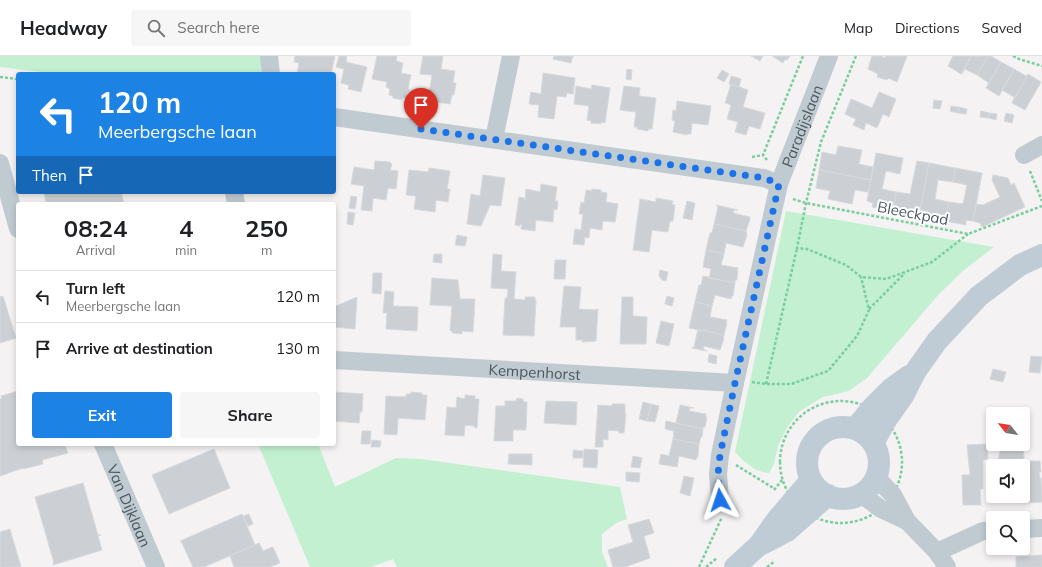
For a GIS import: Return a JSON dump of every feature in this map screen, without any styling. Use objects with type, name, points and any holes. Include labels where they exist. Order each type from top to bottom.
[{"type":"main road","points":[[873,443],[886,420],[903,396],[915,372],[937,341],[979,296],[1020,265],[1042,255]]},
{"type":"main road","points":[[855,429],[872,408],[891,389],[915,372]]},
{"type":"main road","points":[[842,427],[855,429],[865,435],[873,443],[878,460],[876,477],[870,486],[861,494],[850,498],[839,498],[828,495],[818,489],[811,480],[807,468],[808,456],[812,444],[820,435],[830,429],[842,427]]},
{"type":"main road","points":[[759,546],[776,521],[811,480]]},
{"type":"main road","points":[[727,561],[787,531],[828,495]]},
{"type":"street","points":[[269,56],[271,72]]},
{"type":"street","points":[[494,139],[511,56]]},
{"type":"street","name":"Paradijslaan","points":[[720,500],[718,474],[720,455],[778,189],[829,56]]},
{"type":"street","points":[[336,117],[764,178],[778,189]]},
{"type":"street","points":[[1024,155],[1042,145]]},
{"type":"street","points":[[0,163],[16,222]]},
{"type":"street","name":"Kempenhorst","points":[[336,360],[735,381]]},
{"type":"street","name":"Van Dijklaan","points":[[104,446],[156,567]]},
{"type":"street","points":[[876,477],[893,495],[908,521],[937,552],[947,567]]},
{"type":"street","points":[[861,494],[881,509],[908,521]]},
{"type":"street","points":[[1030,529],[1042,528]]},
{"type":"street","points":[[937,552],[986,531]]},
{"type":"path","points":[[778,189],[775,168],[763,155],[803,56]]},
{"type":"path","points":[[766,384],[821,142],[856,56]]},
{"type":"path","points":[[1013,56],[1042,66]]},
{"type":"path","points":[[0,77],[16,79]]},
{"type":"path","points":[[1024,155],[1042,201]]},
{"type":"path","name":"Bleeckpad","points":[[778,189],[806,203],[968,234],[1042,206]]},
{"type":"path","points":[[797,248],[806,249],[846,266],[861,277],[886,279],[932,262],[968,234]]},
{"type":"path","points":[[735,381],[766,384],[791,384],[828,371],[857,336],[869,310],[906,272]]},
{"type":"path","points":[[861,277],[869,310]]},
{"type":"path","points":[[770,495],[782,479],[780,452],[788,432],[800,416],[811,408],[824,403],[838,400],[851,401]]},
{"type":"path","points":[[898,440],[902,434]]},
{"type":"path","points":[[720,455],[775,489]]},
{"type":"path","points":[[828,522],[845,523],[861,520]]},
{"type":"path","points":[[706,567],[727,561]]},
{"type":"green space","points":[[0,56],[262,56],[264,72],[41,72],[0,67]]},
{"type":"green space","points":[[786,211],[994,247],[964,270],[939,294],[867,378],[849,391],[823,397],[800,411],[788,426],[778,446],[774,464],[769,473],[759,471],[750,466],[735,452]]},
{"type":"green space","points":[[259,446],[319,446],[335,487],[396,458],[421,459],[620,487],[627,519],[616,523],[602,534],[602,552],[608,567],[397,567],[393,559],[371,567],[310,567]]},
{"type":"building","points":[[295,56],[335,56],[331,72],[297,72],[299,63],[294,62]]},
{"type":"building","points":[[339,56],[347,56],[346,62],[367,67],[361,92],[348,89],[349,85],[341,83],[344,69],[336,67]]},
{"type":"building","points":[[377,56],[397,56],[396,61],[403,63],[401,73],[411,75],[408,88],[409,92],[407,91],[406,98],[402,98],[402,100],[393,98],[393,96],[389,95],[390,89],[386,87],[387,82],[372,79]]},
{"type":"building","points":[[423,56],[443,56],[441,69],[455,71],[453,83],[456,83],[454,95],[452,95],[450,104],[428,101],[432,75],[420,74]]},
{"type":"building","points":[[554,56],[573,56],[571,63],[553,59]]},
{"type":"building","points":[[751,56],[763,56],[760,61]]},
{"type":"building","points":[[772,56],[790,56],[787,60],[785,59],[783,63]]},
{"type":"building","points":[[872,56],[881,56],[885,58],[886,56],[907,56],[897,82],[888,78],[887,80],[877,77],[878,74],[868,69]]},
{"type":"building","points":[[953,56],[971,56],[961,74],[948,66]]},
{"type":"building","points":[[971,56],[988,56],[977,75],[965,69],[962,74]]},
{"type":"building","points":[[988,56],[991,56],[1001,62],[989,83],[977,75]]},
{"type":"building","points":[[1001,62],[1014,69],[999,96],[986,88]]},
{"type":"building","points":[[627,69],[632,70],[631,80],[626,79]]},
{"type":"building","points":[[1014,69],[1026,76],[1028,74],[1012,103],[1014,97],[1002,90]]},
{"type":"building","points":[[722,70],[729,74],[724,82],[717,78]]},
{"type":"building","points":[[543,73],[575,78],[573,94],[567,93],[566,97],[557,96],[554,119],[538,117],[539,105],[529,104],[531,92],[541,94]]},
{"type":"building","points":[[1028,74],[1041,82],[1025,110],[1012,103]]},
{"type":"building","points":[[731,76],[741,79],[739,87],[729,84]]},
{"type":"building","points":[[731,84],[748,90],[743,107],[765,113],[760,129],[749,126],[746,135],[735,132],[738,122],[727,119],[731,105],[725,103]]},
{"type":"building","points":[[592,85],[610,88],[605,123],[591,123],[591,121],[587,120],[589,106],[574,104],[576,86],[591,89]]},
{"type":"building","points":[[624,86],[640,88],[639,96],[656,98],[652,129],[648,129],[648,131],[637,129],[637,127],[634,127],[636,112],[620,110]]},
{"type":"building","points":[[879,92],[896,99],[889,117],[883,114],[877,128],[866,123],[864,130],[853,125],[856,119],[845,114],[851,99],[872,108]]},
{"type":"building","points":[[934,100],[942,101],[940,109],[933,108]]},
{"type":"building","points":[[677,101],[711,106],[708,125],[692,123],[691,134],[687,135],[673,132],[675,121],[672,120],[673,110],[676,111]]},
{"type":"building","points":[[951,106],[959,107],[958,113],[950,111]]},
{"type":"building","points":[[959,107],[967,109],[966,114],[958,113]]},
{"type":"building","points":[[981,111],[989,113],[988,118],[980,117]]},
{"type":"building","points":[[989,113],[997,114],[996,120],[988,118]]},
{"type":"building","points":[[1006,113],[1014,115],[1012,123],[1004,121]]},
{"type":"building","points":[[838,146],[862,150],[859,164],[873,167],[871,180],[819,170],[822,152],[836,155]]},
{"type":"building","points":[[876,153],[903,158],[900,174],[886,171],[882,189],[896,192],[893,211],[872,207],[873,203],[867,201]]},
{"type":"building","points":[[375,161],[390,162],[392,164],[390,170],[398,171],[396,189],[388,188],[386,200],[373,198],[372,211],[361,210],[364,186],[351,184],[354,167],[374,170]]},
{"type":"building","points":[[917,161],[929,163],[920,211],[914,210],[913,215],[893,211],[896,192],[910,194]]},
{"type":"building","points":[[929,163],[955,168],[953,182],[938,180],[935,199],[949,202],[945,221],[925,217],[926,212],[920,211]]},
{"type":"building","points":[[429,168],[450,171],[447,189],[450,189],[448,202],[436,200],[435,212],[414,209],[416,196],[406,195],[409,170],[428,172]]},
{"type":"building","points":[[955,168],[982,173],[973,221],[966,220],[966,225],[945,221],[949,202],[963,204],[967,185],[953,182]]},
{"type":"building","points":[[819,170],[871,180],[868,192],[855,190],[852,204],[828,199],[830,191],[816,188]]},
{"type":"building","points":[[483,175],[505,178],[501,206],[490,205],[481,226],[467,224],[471,194],[480,196]]},
{"type":"building","points":[[993,175],[1008,178],[1011,185],[1014,183],[1025,207],[982,227],[980,223],[973,221],[976,204],[983,205],[1000,197],[992,180]]},
{"type":"building","points":[[541,184],[557,187],[555,201],[558,201],[557,210],[554,209],[553,222],[536,220],[535,231],[521,229],[522,225],[515,225],[519,197],[524,198],[525,200],[526,189],[540,192]]},
{"type":"building","points":[[592,189],[601,190],[601,192],[607,193],[606,202],[618,204],[615,222],[603,221],[602,230],[590,228],[589,238],[585,237],[584,245],[573,244],[575,229],[581,230],[583,214],[579,214],[581,202],[584,203],[586,190],[592,191]]},
{"type":"building","points":[[44,194],[122,194],[124,202],[47,202]]},
{"type":"building","points":[[351,196],[357,197],[355,209],[349,208]]},
{"type":"building","points":[[656,198],[673,201],[672,204],[675,205],[673,221],[670,221],[668,232],[652,230],[649,252],[633,250],[640,199],[656,202]]},
{"type":"building","points":[[687,201],[695,203],[692,220],[683,218]]},
{"type":"building","points":[[716,205],[738,210],[734,210],[733,213],[750,217],[746,231],[714,224],[718,207]]},
{"type":"building","points":[[348,212],[355,213],[353,225],[347,224]]},
{"type":"building","points":[[714,224],[746,231],[747,235],[743,247],[726,243],[724,254],[706,250]]},
{"type":"building","points":[[457,235],[467,237],[465,246],[455,245]]},
{"type":"building","points":[[706,250],[724,254],[721,265],[738,268],[737,280],[735,280],[735,283],[709,278],[711,269],[703,267]]},
{"type":"building","points":[[434,254],[442,254],[442,263],[433,262]]},
{"type":"building","points":[[493,254],[502,255],[501,271],[516,272],[514,299],[525,300],[525,297],[535,297],[534,336],[503,335],[505,298],[507,298],[508,289],[491,288]]},
{"type":"building","points":[[555,260],[566,260],[565,279],[554,279]]},
{"type":"building","points":[[660,270],[668,272],[666,281],[662,280],[659,276]]},
{"type":"building","points":[[373,273],[382,273],[381,294],[372,293]]},
{"type":"building","points":[[703,276],[735,283],[733,296],[731,299],[715,295],[712,306],[695,302]]},
{"type":"building","points":[[432,278],[458,280],[460,299],[475,299],[473,332],[462,331],[462,334],[452,333],[452,331],[450,331],[452,306],[430,305]]},
{"type":"building","points":[[564,286],[581,287],[579,309],[598,309],[596,341],[582,342],[582,340],[576,340],[576,327],[560,327]]},
{"type":"building","points":[[385,291],[394,292],[393,306],[418,307],[417,331],[386,329],[387,313],[383,313]]},
{"type":"building","points":[[3,296],[16,338],[0,343],[0,297]]},
{"type":"building","points":[[667,296],[674,298],[672,306],[665,304]]},
{"type":"building","points":[[357,297],[355,329],[336,327],[336,306]]},
{"type":"building","points":[[622,297],[633,297],[633,316],[647,317],[646,344],[620,344]]},
{"type":"building","points":[[695,302],[712,306],[710,317],[727,320],[724,335],[689,328]]},
{"type":"building","points":[[661,321],[674,324],[669,346],[656,343]]},
{"type":"building","points":[[698,329],[724,335],[720,350],[704,346],[703,349],[707,351],[692,348],[694,347]]},
{"type":"building","points":[[709,354],[717,356],[716,364],[708,362]]},
{"type":"building","points":[[1031,356],[1042,357],[1040,373],[1029,372]]},
{"type":"building","points":[[993,369],[1006,372],[1003,382],[990,379]]},
{"type":"building","points":[[16,392],[16,446],[65,446],[68,453],[42,460],[43,464],[23,468],[0,476],[1,396]]},
{"type":"building","points":[[336,392],[363,394],[362,412],[360,412],[359,423],[336,421]]},
{"type":"building","points":[[411,392],[427,395],[425,420],[398,418],[397,435],[384,434],[386,396],[406,397],[406,394],[411,394]]},
{"type":"building","points":[[465,395],[475,396],[475,399],[479,399],[477,428],[474,426],[465,425],[464,436],[445,435],[447,407],[456,408],[457,397],[465,399]]},
{"type":"building","points":[[517,398],[523,399],[524,402],[527,402],[526,430],[513,430],[513,441],[494,441],[496,406],[505,406],[505,401],[516,401]]},
{"type":"building","points":[[546,401],[577,402],[576,425],[544,423]]},
{"type":"building","points":[[643,402],[651,404],[647,421],[639,419]]},
{"type":"building","points":[[612,404],[625,404],[626,414],[624,433],[608,430],[608,440],[603,439],[603,447],[595,447],[598,405],[612,406]]},
{"type":"building","points":[[651,404],[659,406],[655,422],[647,421]]},
{"type":"building","points":[[680,405],[694,408],[690,408],[689,411],[706,414],[707,417],[705,427],[703,427],[703,429],[676,423]]},
{"type":"building","points":[[666,421],[703,429],[699,444],[673,439],[674,431],[665,429]]},
{"type":"building","points":[[362,431],[371,431],[370,444],[361,444]]},
{"type":"building","points":[[673,439],[699,444],[698,457],[696,460],[679,456],[677,467],[659,464],[661,454],[669,456]]},
{"type":"building","points":[[372,440],[381,441],[380,447],[371,447]]},
{"type":"building","points":[[986,444],[988,459],[983,460],[983,489],[980,489],[981,505],[963,505],[962,475],[970,475],[967,445]]},
{"type":"building","points":[[214,449],[230,488],[169,514],[152,475]]},
{"type":"building","points":[[584,449],[598,450],[597,468],[583,467]]},
{"type":"building","points":[[573,450],[583,451],[583,458],[573,458]]},
{"type":"building","points":[[1000,451],[1023,451],[1024,459],[999,459]]},
{"type":"building","points":[[509,454],[532,454],[532,465],[508,464]]},
{"type":"building","points":[[633,456],[642,458],[640,468],[631,467]]},
{"type":"building","points":[[1030,461],[1040,461],[1041,472],[1039,472],[1041,478],[1042,502],[1030,503]]},
{"type":"building","points":[[626,472],[640,473],[639,482],[626,481]]},
{"type":"building","points":[[684,476],[694,478],[690,496],[680,493]]},
{"type":"building","points":[[83,483],[98,535],[101,535],[98,536],[102,550],[53,565],[54,563],[35,497]]},
{"type":"building","points":[[242,514],[255,545],[204,567],[193,567],[180,541]]},
{"type":"building","points":[[249,514],[253,524],[248,526],[243,516]]},
{"type":"building","points":[[649,519],[654,533],[644,536],[650,558],[625,567],[613,567],[608,550],[633,542],[628,525]]},
{"type":"building","points":[[10,529],[21,567],[0,567],[0,532]]},
{"type":"building","points":[[259,543],[263,551],[273,547],[280,563],[270,567],[234,567],[230,556]]},
{"type":"building","points":[[1042,555],[1042,567],[1016,567],[1016,557]]},
{"type":"route","points":[[421,129],[764,178],[779,184],[720,455],[718,474],[720,500]]}]
